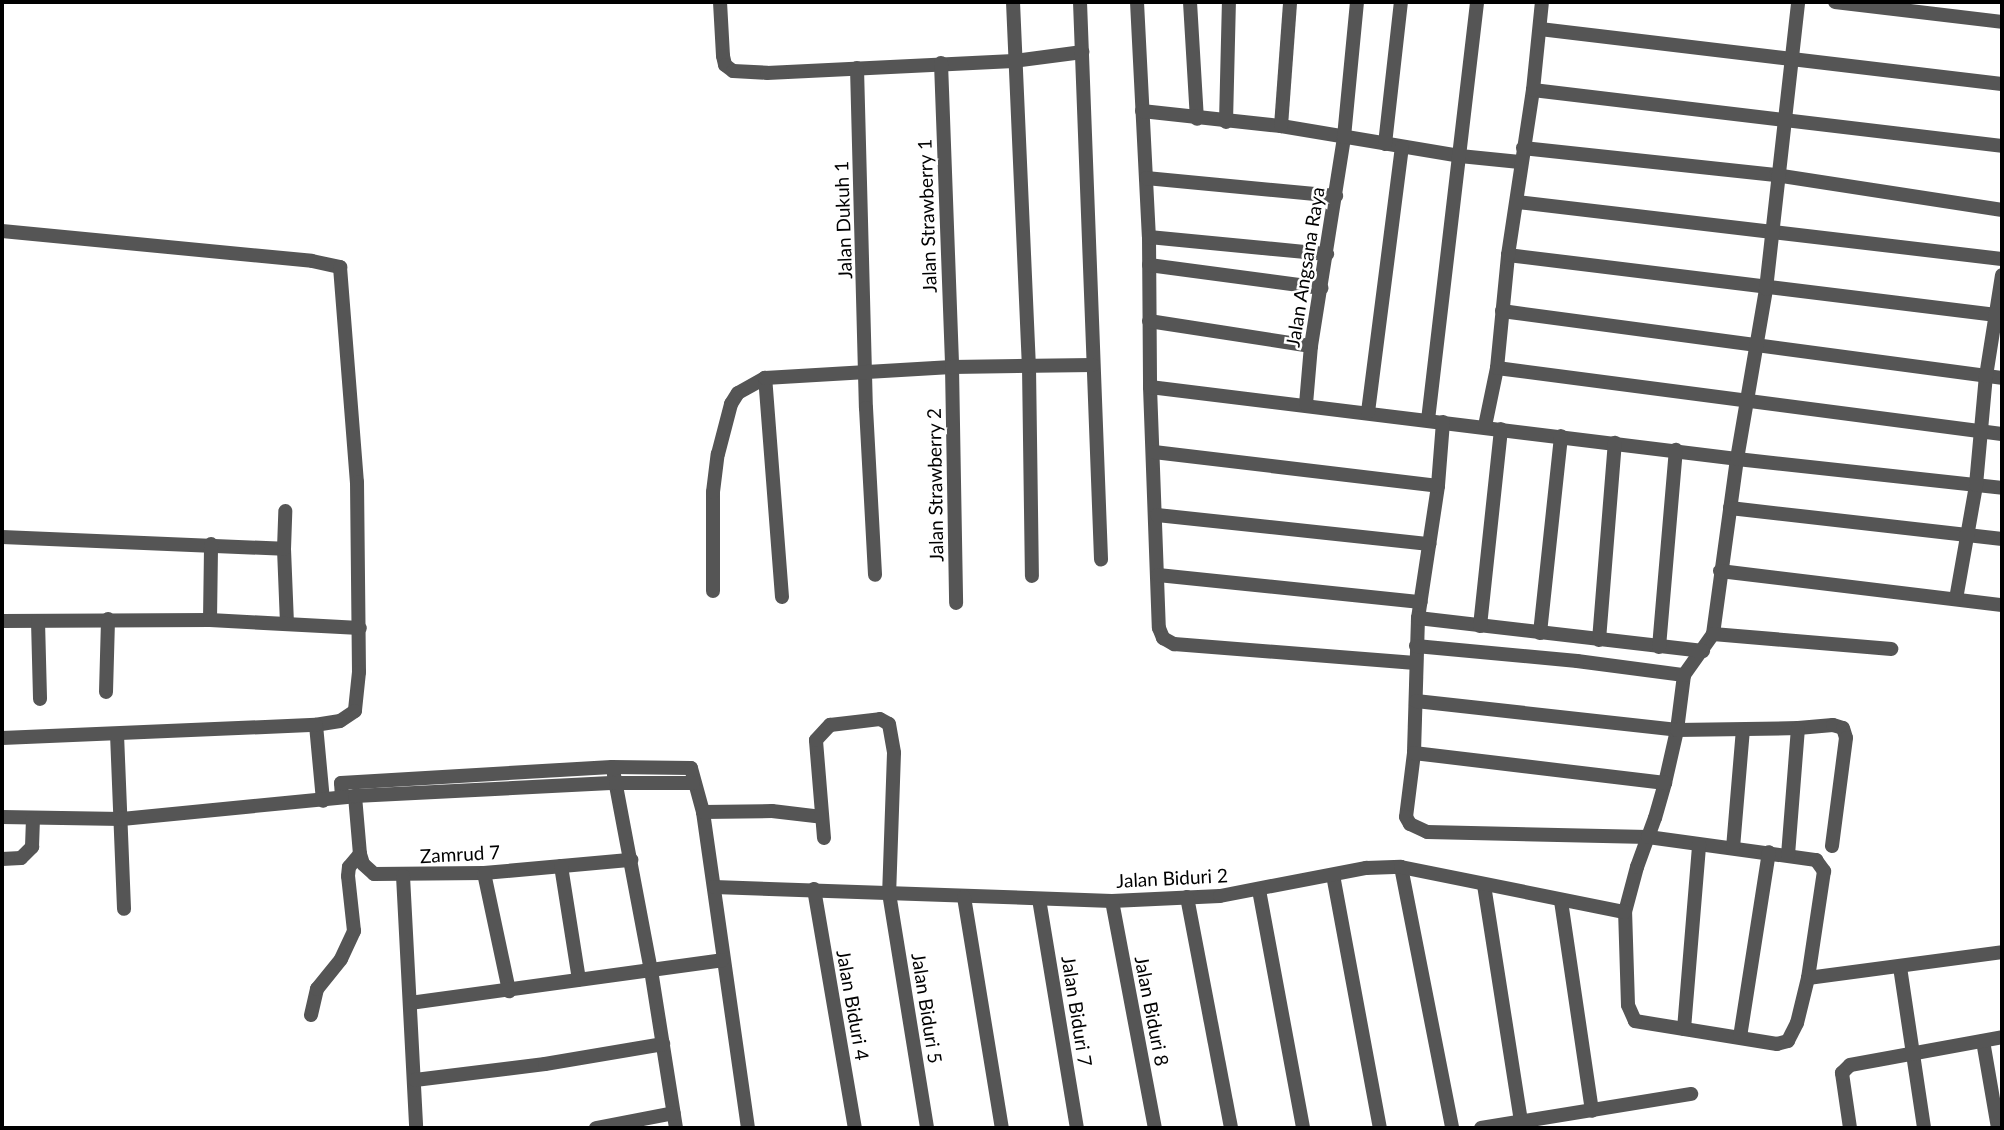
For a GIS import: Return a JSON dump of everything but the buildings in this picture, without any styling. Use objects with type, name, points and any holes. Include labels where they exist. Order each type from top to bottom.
[{"type":"street","points":[[720,2],[723,56],[725,65],[733,71],[1014,61],[1082,52]]},
{"type":"street","points":[[1013,2],[1029,367],[1032,576]]},
{"type":"street","points":[[1080,2],[1101,560]]},
{"type":"street","points":[[1137,2],[1149,236],[1150,387],[1157,515],[1159,628],[1163,638],[1174,644],[1415,663]]},
{"type":"street","points":[[1190,2],[1197,119]]},
{"type":"street","points":[[1226,122],[1229,2]]},
{"type":"street","points":[[1281,126],[1290,2]]},
{"type":"street","name":"Jalan Angsana Raya","points":[[1306,404],[1311,346],[1344,137],[1357,2]]},
{"type":"street","points":[[1385,144],[1401,2]]},
{"type":"street","points":[[1477,2],[1436,421],[1438,486],[1418,618],[1414,752],[1404,810],[1410,824],[1427,832],[1648,837],[1816,860],[1824,871],[1808,978],[1797,1023],[1788,1041],[1777,1044],[1635,1021],[1630,1014],[1625,912],[1648,837],[1665,783],[1677,730],[1684,675],[1713,634],[1737,459],[1766,289],[1776,174],[1798,2]]},
{"type":"street","points":[[1485,426],[1497,368],[1508,255],[1533,90],[1542,2]]},
{"type":"street","points":[[1835,2],[2002,22]]},
{"type":"street","points":[[1540,29],[2002,85]]},
{"type":"street","name":"Jalan Strawberry 1","points":[[941,63],[952,367]]},
{"type":"street","name":"Jalan Dukuh 1","points":[[857,68],[875,575]]},
{"type":"street","points":[[1533,90],[2002,146]]},
{"type":"street","points":[[1142,111],[1281,126],[1460,156],[1522,155],[1776,174],[2002,209]]},
{"type":"street","points":[[1368,412],[1402,147]]},
{"type":"street","points":[[1146,178],[1336,197]]},
{"type":"street","points":[[1517,202],[2002,259]]},
{"type":"street","points":[[2,231],[312,261],[340,268],[357,482],[360,628],[355,711],[340,721],[316,725],[2,737]]},
{"type":"street","points":[[1149,236],[1327,254]]},
{"type":"street","points":[[1508,255],[2000,316]]},
{"type":"street","points":[[1149,265],[1321,288]]},
{"type":"street","points":[[1956,599],[1976,485],[1986,376],[2000,316],[2002,275]]},
{"type":"street","points":[[1502,312],[2002,378]]},
{"type":"street","points":[[1149,321],[1311,346]]},
{"type":"street","points":[[713,591],[713,492],[718,454],[731,404],[738,393],[765,379],[866,371],[1093,365]]},
{"type":"street","name":"Jalan Strawberry 2","points":[[952,367],[956,603]]},
{"type":"street","points":[[1497,368],[2002,433]]},
{"type":"street","points":[[765,379],[782,597]]},
{"type":"street","points":[[1150,387],[1306,404],[1737,459],[2002,488]]},
{"type":"street","points":[[1480,626],[1501,429]]},
{"type":"street","points":[[1540,633],[1561,436]]},
{"type":"street","points":[[1599,640],[1615,443]]},
{"type":"street","points":[[1659,647],[1676,450]]},
{"type":"street","points":[[1154,452],[1438,486]]},
{"type":"street","points":[[1730,508],[2002,539]]},
{"type":"street","points":[[285,511],[287,623]]},
{"type":"street","points":[[1157,515],[1429,544]]},
{"type":"street","points":[[2,537],[284,549]]},
{"type":"street","points":[[210,620],[211,544]]},
{"type":"street","points":[[1720,571],[2002,605]]},
{"type":"street","points":[[1158,575],[1421,602]]},
{"type":"street","points":[[1418,618],[1703,651]]},
{"type":"street","points":[[106,692],[108,620]]},
{"type":"street","points":[[2,621],[210,620],[360,628]]},
{"type":"street","points":[[38,621],[40,699]]},
{"type":"street","points":[[1461,650],[1464,624]]},
{"type":"street","points":[[1713,634],[1891,649]]},
{"type":"street","points":[[1416,646],[1577,661],[1684,675]]},
{"type":"street","points":[[1416,701],[1677,730],[1798,728],[1833,724],[1843,728],[1846,738],[1832,846]]},
{"type":"street","name":"Jalan Biduri 5","points":[[822,817],[816,740],[821,732],[830,725],[860,720],[880,719],[888,724],[894,754],[888,893],[927,1128]]},
{"type":"street","points":[[316,725],[323,801]]},
{"type":"street","points":[[1788,855],[1798,728]]},
{"type":"street","points":[[1733,848],[1743,730]]},
{"type":"street","points":[[117,734],[124,909]]},
{"type":"street","points":[[1414,752],[1665,783]]},
{"type":"street","points":[[612,767],[651,970],[676,1128]]},
{"type":"street","points":[[311,1015],[317,989],[341,959],[354,931],[348,876],[353,861],[360,855],[349,797],[341,783],[612,767],[691,768],[703,812],[748,1128]]},
{"type":"street","points":[[2,817],[122,819],[349,797],[616,783],[693,783]]},
{"type":"street","points":[[703,812],[772,811],[822,817],[824,838]]},
{"type":"street","points":[[2,859],[21,858],[32,847],[33,819]]},
{"type":"street","points":[[1684,1029],[1699,845]]},
{"type":"street","points":[[1740,1037],[1769,852]]},
{"type":"street","name":"Zamrud 7","points":[[360,855],[363,864],[374,874],[403,876],[484,873],[631,860]]},
{"type":"street","points":[[561,866],[579,980]]},
{"type":"street","points":[[1401,867],[1452,1128]]},
{"type":"street","name":"Jalan Biduri 2","points":[[714,887],[1112,901],[1259,890],[1366,868],[1401,867],[1625,912]]},
{"type":"street","points":[[484,873],[509,991]]},
{"type":"street","points":[[403,876],[416,1128]]},
{"type":"street","points":[[1333,876],[1380,1128]]},
{"type":"street","points":[[1484,885],[1521,1122]]},
{"type":"street","name":"Jalan Biduri 4","points":[[814,889],[855,1128]]},
{"type":"street","points":[[1259,890],[1303,1128]]},
{"type":"street","points":[[964,897],[1002,1128]]},
{"type":"street","points":[[1187,897],[1231,1128]]},
{"type":"street","name":"Jalan Biduri 7","points":[[1039,900],[1077,1128]]},
{"type":"street","name":"Jalan Biduri 8","points":[[1112,901],[1155,1128]]},
{"type":"street","points":[[1562,901],[1592,1111]]},
{"type":"street","points":[[1808,978],[2002,952]]},
{"type":"street","points":[[410,1003],[722,960]]},
{"type":"street","points":[[1900,967],[1924,1128]]},
{"type":"street","points":[[1850,1128],[1842,1073],[1850,1065],[2002,1037]]},
{"type":"street","points":[[1983,1041],[1998,1128]]},
{"type":"street","points":[[415,1080],[663,1044]]},
{"type":"street","points":[[1481,1128],[1691,1094]]},
{"type":"street","points":[[596,1128],[674,1113]]}]
